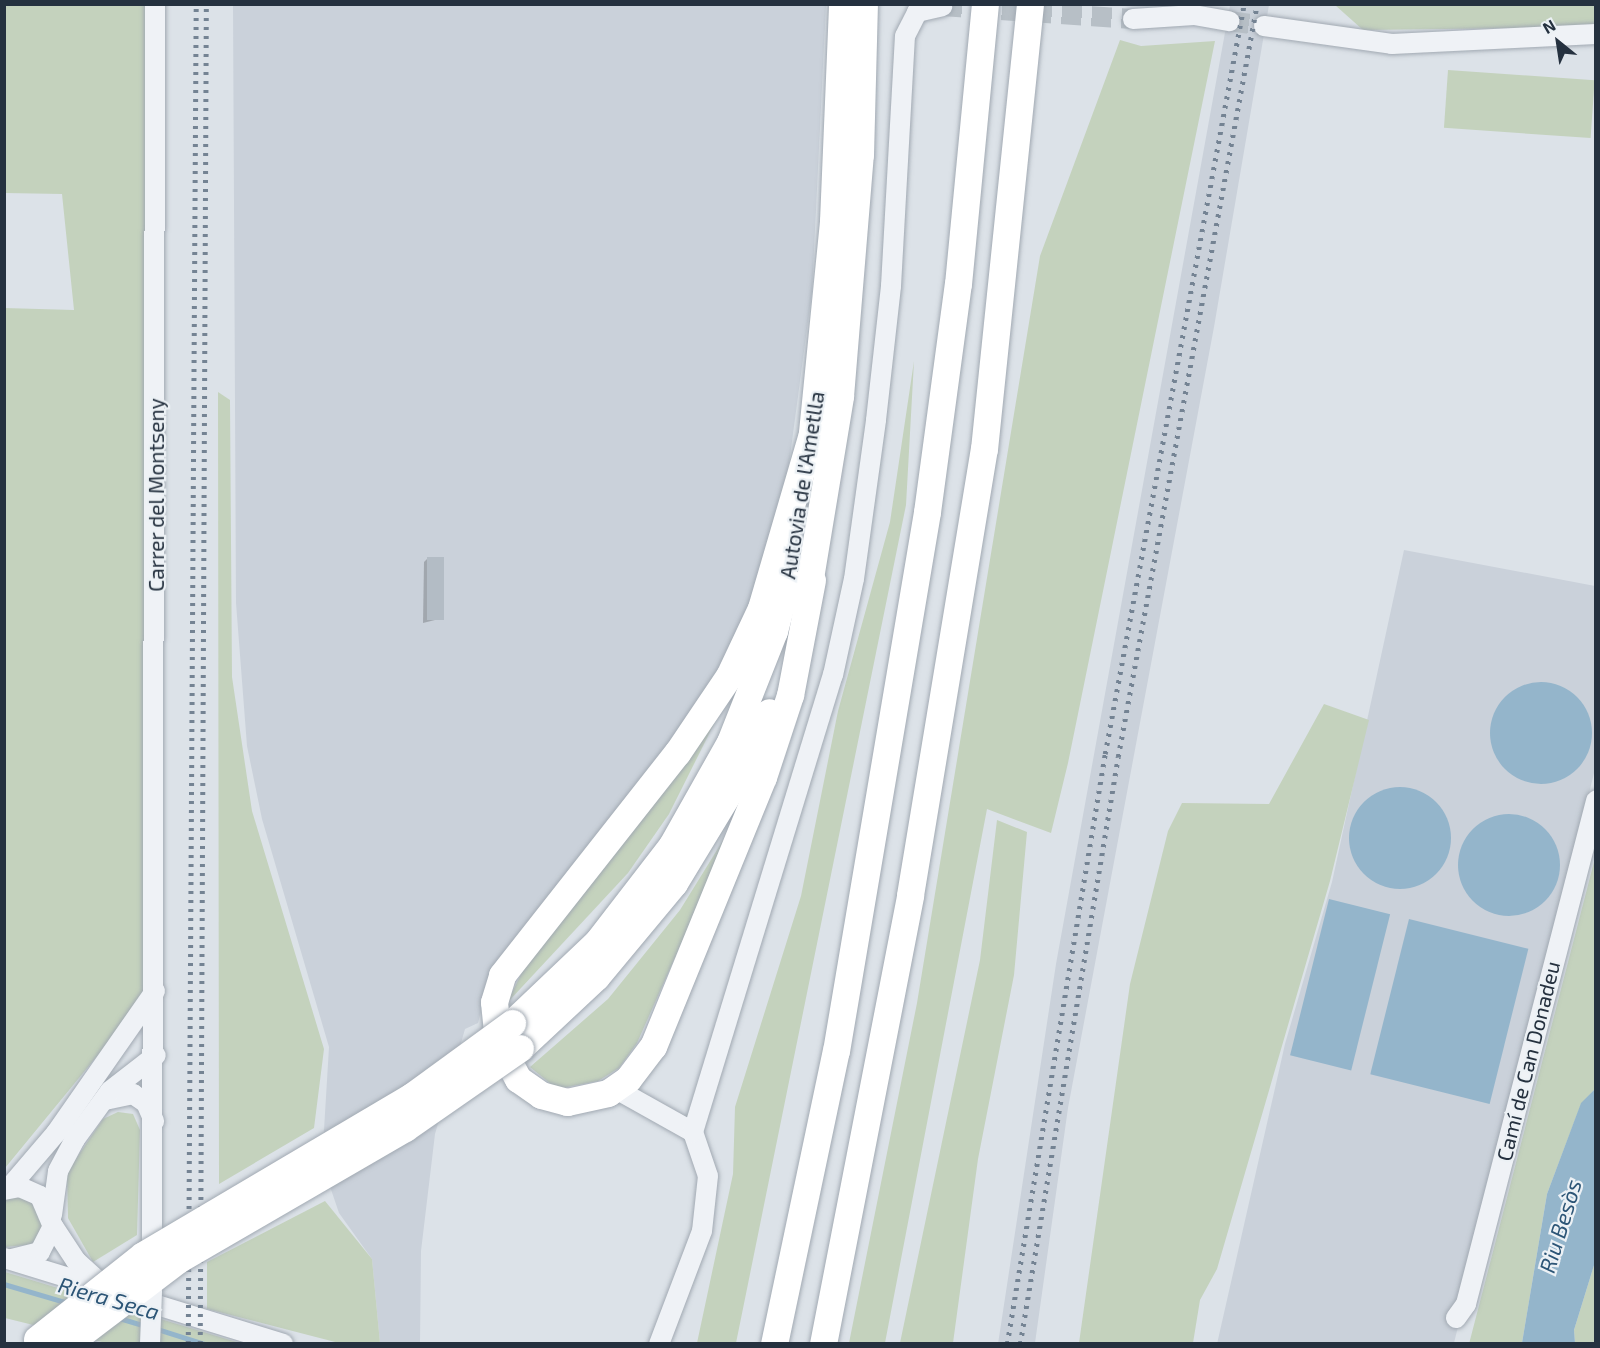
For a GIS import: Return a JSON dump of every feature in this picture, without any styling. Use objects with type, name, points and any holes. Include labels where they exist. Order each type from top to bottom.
[{"type":"highway","name":"Autovia de l'Ametlla","points":[[516,1036],[636,894],[672,845],[730,742],[774,631],[802,514],[812,434],[833,221],[842,4]]},
{"type":"highway","points":[[812,434],[761,608],[729,676],[677,753],[512,959],[497,989],[498,1042],[509,1067],[529,1089],[567,1102],[616,1089],[641,1065],[662,1029],[763,777],[790,695],[812,580],[844,361],[860,155],[864,4]]},
{"type":"highway","points":[[774,1344],[836,1051],[927,512],[958,284],[986,4]]},
{"type":"highway","points":[[823,1344],[910,894],[984,448],[1030,4]]},
{"type":"highway","points":[[68,1344],[178,1259],[414,1122],[637,931],[708,833],[764,724],[812,580]]},
{"type":"highway","points":[[35,1341],[143,1255],[516,1036]]},
{"type":"street","name":"Carrer del Montseny","points":[[150,1344],[157,986],[155,4]]},
{"type":"street","points":[[658,1344],[702,1231],[708,1195],[708,1176],[693,1132],[833,675],[854,579],[876,420],[892,274],[905,36],[917,12],[942,6]]},
{"type":"street","points":[[1133,20],[1194,15],[1229,21]]},
{"type":"street","points":[[1264,26],[1392,44],[1596,34]]},
{"type":"street","name":"Camí de Can Donadeu","points":[[1456,1318],[1466,1304],[1596,801]]},
{"type":"street","points":[[7,1189],[108,1061],[157,986]]},
{"type":"street","points":[[8,1258],[40,1252],[52,1221],[64,1156],[102,1101],[156,1054],[138,1043],[108,1061]]},
{"type":"street","points":[[616,1089],[693,1132]]},
{"type":"street","points":[[102,1101],[120,1093],[133,1094],[146,1103],[154,1121]]},
{"type":"street","points":[[7,1189],[30,1190],[76,1261],[107,1289]]},
{"type":"street","points":[[8,1258],[283,1344]]},
{"type":"shaded area","points":[[233,5],[826,5],[812,291],[785,494],[765,569],[726,657],[684,723],[493,966],[478,1023],[465,1029],[435,1134],[421,1251],[420,1343],[380,1343],[372,1259],[339,1213],[322,1163],[329,1047],[262,819],[247,746],[236,603]]},
{"type":"shaded area","points":[[1230,5],[1269,5],[1214,327],[1068,1108],[1035,1343],[998,1344],[1056,964]]},
{"type":"shaded area","points":[[1404,550],[1595,586],[1595,769],[1454,1343],[1217,1344],[1285,1044],[1332,882]]},
{"type":"green space","points":[[5,5],[145,5],[151,978],[125,1022],[5,1168],[4,308],[74,310],[62,194],[5,193]]},
{"type":"green space","points":[[1335,5],[1595,5],[1595,27],[1363,30]]},
{"type":"green space","points":[[1120,40],[1141,46],[1215,41],[1068,763],[1051,833],[987,809],[885,1343],[849,1343],[917,1003],[1040,256]]},
{"type":"green space","points":[[1448,70],[1595,80],[1591,138],[1444,128]]},
{"type":"green space","points":[[914,361],[906,505],[736,1343],[697,1343],[733,1174],[735,1107],[801,896],[838,711],[890,522]]},
{"type":"green space","points":[[218,392],[230,400],[232,677],[252,811],[324,1049],[314,1128],[219,1184]]},
{"type":"green space","points":[[727,698],[669,814],[628,873],[507,1003],[525,966]]},
{"type":"green space","points":[[1324,704],[1369,720],[1330,881],[1217,1269],[1200,1300],[1193,1343],[1079,1343],[1130,984],[1168,831],[1182,803],[1269,804]]},
{"type":"green space","points":[[738,816],[637,1043],[619,1068],[598,1081],[557,1089],[530,1067],[608,999],[680,910]]},
{"type":"green space","points":[[997,820],[1027,832],[1014,975],[978,1159],[953,1343],[900,1343],[980,960]]},
{"type":"green space","points":[[1595,858],[1595,1089],[1581,1104],[1547,1194],[1522,1343],[1469,1344]]},
{"type":"green space","points":[[118,1112],[133,1114],[140,1130],[137,1235],[93,1262],[68,1218],[67,1172],[103,1119]]},
{"type":"green space","points":[[11,1196],[29,1197],[46,1219],[36,1244],[5,1247],[4,1199]]},
{"type":"green space","points":[[325,1201],[372,1259],[380,1343],[339,1343],[207,1309],[207,1262]]},
{"type":"green space","points":[[1595,1262],[1595,1343],[1575,1343],[1574,1330]]},
{"type":"green space","points":[[5,1272],[240,1343],[106,1343],[5,1318]]},
{"type":"water","points":[[1541,682],[1560,686],[1577,697],[1588,714],[1592,733],[1588,752],[1577,769],[1560,780],[1541,784],[1522,780],[1505,769],[1494,752],[1490,733],[1494,714],[1505,697],[1522,686]]},
{"type":"water","points":[[1400,787],[1419,791],[1436,802],[1447,819],[1451,838],[1447,857],[1436,874],[1419,885],[1400,889],[1381,885],[1364,874],[1353,857],[1349,838],[1353,819],[1364,802],[1381,791]]},
{"type":"water","points":[[1509,814],[1528,818],[1545,829],[1556,846],[1560,865],[1556,884],[1545,901],[1528,912],[1509,916],[1490,912],[1473,901],[1462,884],[1458,865],[1462,846],[1473,829],[1490,818]]},
{"type":"water","points":[[1329,899],[1390,914],[1351,1070],[1290,1055]]},
{"type":"water","points":[[1409,919],[1528,949],[1490,1104],[1370,1074]]},
{"type":"water","name":"Riu Besòs","points":[[1595,1089],[1595,1262],[1574,1330],[1575,1343],[1522,1343],[1547,1194],[1581,1103]]},
{"type":"building","points":[[427,557],[444,557],[444,620],[427,620]]},
{"type":"waterway","name":"Riera Seca","points":[[4,1284],[68,1303]]},
{"type":"waterway","name":"Riera Seca","points":[[116,1317],[146,1326]]},
{"type":"waterway","name":"Riera Seca","points":[[157,1329],[205,1344]]},
{"type":"tunnel","points":[[942,6],[1133,19]]},
{"type":"tunnel","points":[[1229,21],[1264,26]]},
{"type":"railway","points":[[188,1344],[196,4]]},
{"type":"railway","points":[[200,1344],[206,4]]},
{"type":"railway","points":[[1007,1344],[1105,754],[1244,4]]},
{"type":"railway","points":[[1020,1344],[1118,757],[1257,4]]}]
